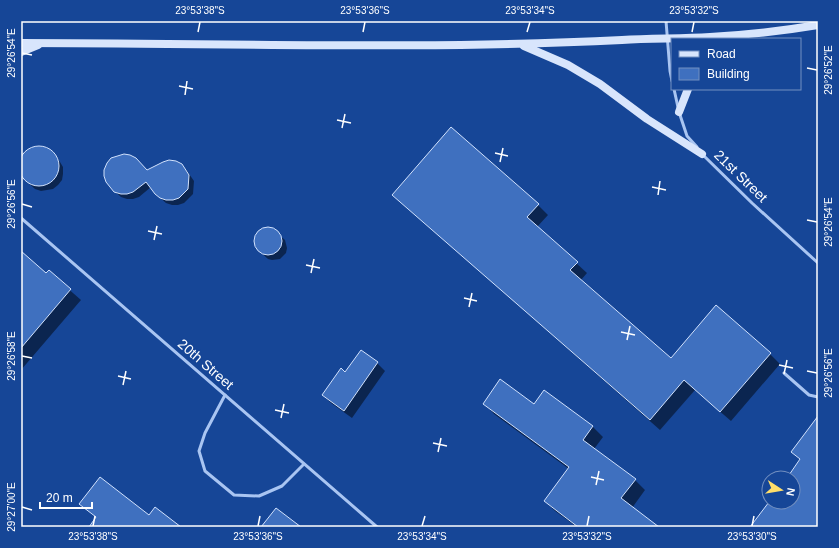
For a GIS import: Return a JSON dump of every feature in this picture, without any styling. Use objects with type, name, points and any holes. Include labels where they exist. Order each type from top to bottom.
[{"type":"main road","points":[[21,44],[79,43],[368,46],[521,44],[710,37],[772,32],[818,25]]},
{"type":"main road","points":[[760,38],[772,32]]},
{"type":"main road","points":[[21,52],[41,44]]},
{"type":"main road","points":[[521,44],[568,65],[600,84],[647,119],[702,154]]},
{"type":"main road","points":[[679,112],[688,90]]},
{"type":"lane","points":[[666,21],[671,72]]},
{"type":"lane","name":"21st Street","points":[[674,90],[679,112],[687,136],[702,154],[752,203],[818,263]]},
{"type":"lane","name":"20th Street","points":[[21,218],[377,527]]},
{"type":"lane","points":[[784,373],[809,395],[818,397]]},
{"type":"lane","points":[[225,394],[205,433],[199,451],[205,471],[234,495],[259,496],[282,486],[304,464]]},
{"type":"building","points":[[451,127],[539,204],[527,217],[578,262],[570,270],[671,358],[716,305],[771,353],[720,412],[684,380],[650,420],[392,195]]},
{"type":"building","points":[[39,146],[47,148],[53,152],[57,158],[59,166],[57,174],[53,180],[47,184],[39,186],[31,184],[25,180],[21,174],[19,166],[21,158],[25,152],[31,148]]},
{"type":"building","points":[[124,154],[136,158],[147,170],[169,160],[182,164],[189,175],[188,189],[179,198],[173,200],[160,198],[146,182],[133,192],[127,194],[114,192],[106,182],[104,170],[111,158]]},
{"type":"building","points":[[268,227],[278,231],[282,241],[278,251],[268,255],[258,251],[254,241],[258,231]]},
{"type":"building","points":[[21,251],[46,273],[49,270],[71,289],[21,348]]},
{"type":"building","points":[[361,350],[378,362],[344,411],[322,395],[341,368],[345,372]]},
{"type":"building","points":[[500,379],[534,404],[544,390],[593,426],[583,440],[636,479],[621,498],[659,527],[578,527],[544,501],[569,467],[483,404]]},
{"type":"building","points":[[818,416],[818,527],[750,527],[763,510],[801,510],[801,470],[792,470],[800,459],[791,452]]},
{"type":"building","points":[[100,477],[149,515],[155,507],[181,527],[89,527],[96,517],[79,504]]},
{"type":"building","points":[[276,508],[301,527],[261,527]]}]
